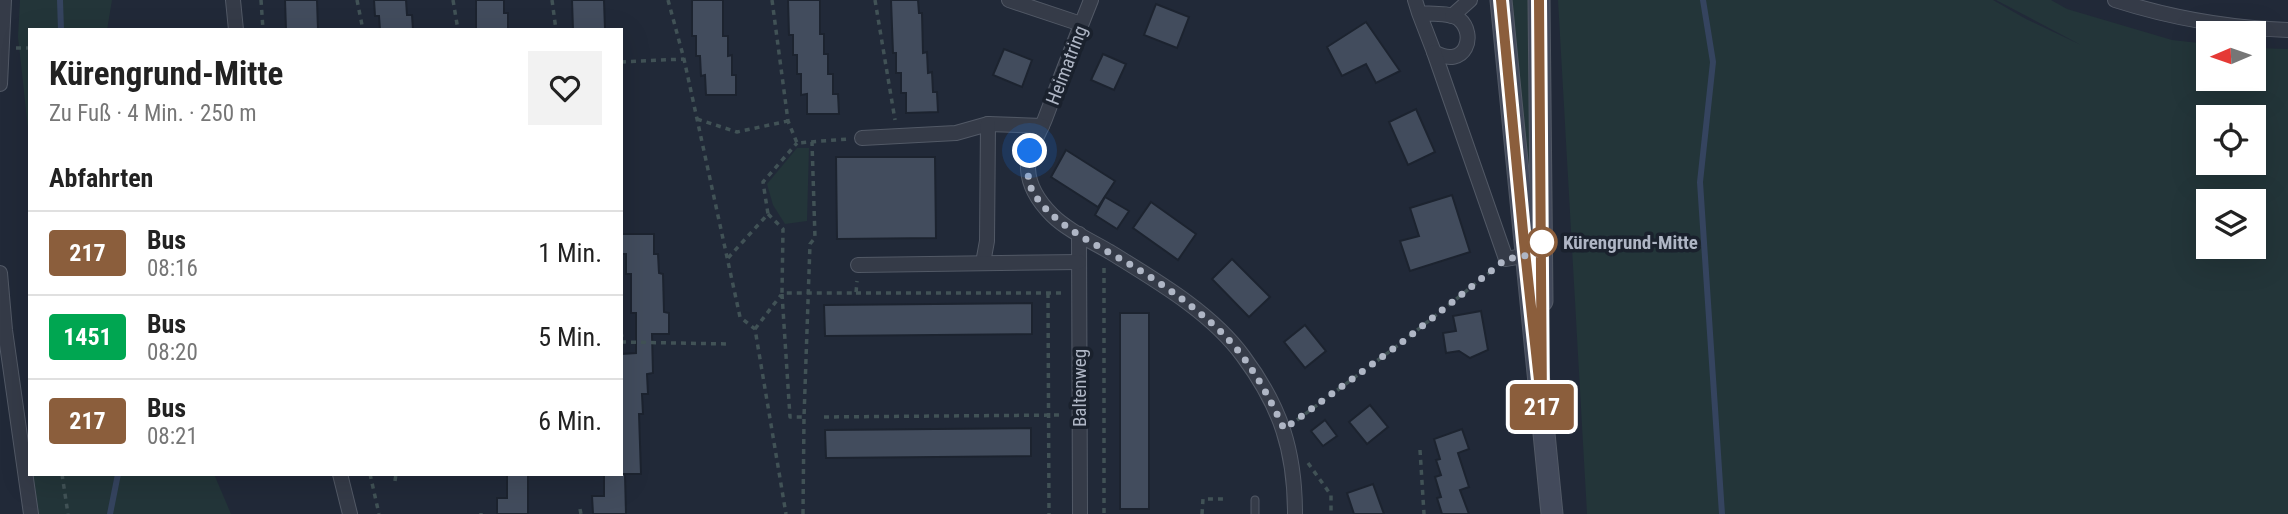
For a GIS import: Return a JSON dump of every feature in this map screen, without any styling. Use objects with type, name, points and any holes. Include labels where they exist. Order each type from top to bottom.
[{"type":"main road","points":[[1502,0],[1552,514]]},
{"type":"main road","points":[[1525,256],[1539,0]]},
{"type":"street","points":[[0,84],[4,0]]},
{"type":"street","points":[[233,0],[236,28]]},
{"type":"street","points":[[1009,0],[1081,24]]},
{"type":"street","name":"Heimatring","points":[[1091,0],[1030,151],[1028,167],[1032,190],[1052,215],[1184,299],[1242,354],[1268,394],[1284,429],[1292,457],[1295,514]]},
{"type":"street","points":[[1452,16],[1470,0]]},
{"type":"street","points":[[2115,0],[2194,20],[2256,29],[2288,30]]},
{"type":"street","points":[[1417,7],[1459,19],[1466,33],[1463,52],[1457,57],[1444,58],[1434,52]]},
{"type":"street","points":[[1417,7],[1434,52],[1525,256]]},
{"type":"street","points":[[983,263],[987,242],[988,124]]},
{"type":"street","points":[[862,138],[956,133],[988,124],[1042,126]]},
{"type":"street","name":"Baltenweg","points":[[1079,234],[1080,514]]},
{"type":"street","points":[[858,265],[1079,262]]},
{"type":"street","points":[[0,273],[5,330],[31,514]]},
{"type":"street","points":[[340,476],[350,514]]},
{"type":"lane","points":[[1255,500],[1255,514]]},
{"type":"path","points":[[261,0],[263,28]]},
{"type":"path","points":[[357,0],[363,28]]},
{"type":"path","points":[[453,0],[458,28]]},
{"type":"path","points":[[552,0],[556,28]]},
{"type":"path","points":[[668,0],[684,59],[740,317],[755,329],[786,514]]},
{"type":"path","points":[[772,0],[789,121],[797,144]]},
{"type":"path","points":[[876,0],[898,136]]},
{"type":"path","points":[[623,62],[684,59]]},
{"type":"path","points":[[697,119],[737,132],[789,121]]},
{"type":"path","points":[[804,417],[790,417],[782,293],[783,229],[768,214],[763,181],[797,144],[862,138]]},
{"type":"path","points":[[803,514],[810,244],[815,238],[812,142]]},
{"type":"path","points":[[728,258],[768,214]]},
{"type":"path","points":[[1284,429],[1525,256]]},
{"type":"path","points":[[1079,262],[1088,258],[1104,264],[1104,514]]},
{"type":"path","points":[[856,293],[858,265]]},
{"type":"path","points":[[755,329],[782,293]]},
{"type":"path","points":[[782,293],[1079,293]]},
{"type":"path","points":[[1048,293],[1049,514]]},
{"type":"path","points":[[623,343],[728,344]]},
{"type":"path","points":[[824,417],[1049,415]]},
{"type":"path","points":[[1420,450],[1424,514]]},
{"type":"path","points":[[1308,462],[1331,495],[1331,514]]},
{"type":"path","points":[[62,476],[68,514]]},
{"type":"path","points":[[370,476],[379,514]]},
{"type":"path","points":[[395,481],[396,476]]},
{"type":"path","points":[[1202,514],[1203,499],[1225,499]]},
{"type":"shaded area","points":[[20,0],[112,0],[107,28],[28,28],[28,129],[18,37]]},
{"type":"shaded area","points":[[1510,0],[1530,0],[1531,189],[1527,189]]},
{"type":"shaded area","points":[[1558,0],[1993,0],[2081,45],[1996,0],[2051,0],[2067,9],[2172,40],[2196,43],[2196,91],[2266,91],[2266,48],[2288,49],[2288,514],[1587,514]]},
{"type":"shaded area","points":[[797,148],[809,148],[807,221],[785,224],[773,205],[767,184]]},
{"type":"shaded area","points":[[33,476],[215,476],[231,514],[37,514]]},
{"type":"building","points":[[285,0],[317,0],[318,28],[286,28]]},
{"type":"building","points":[[374,0],[406,0],[407,15],[412,15],[413,28],[380,28],[379,16],[375,16]]},
{"type":"building","points":[[476,0],[504,0],[504,13],[508,13],[508,28],[476,28]]},
{"type":"building","points":[[572,0],[604,0],[605,28],[573,28]]},
{"type":"building","points":[[692,0],[723,0],[723,36],[728,36],[728,56],[732,55],[732,75],[736,75],[736,95],[706,95],[705,75],[701,76],[700,56],[696,56],[696,36],[692,36]]},
{"type":"building","points":[[788,0],[820,0],[820,34],[824,34],[824,54],[828,54],[828,74],[833,74],[833,94],[838,94],[839,114],[807,114],[807,94],[801,95],[801,74],[797,74],[797,55],[793,55],[793,35],[789,35]]},
{"type":"building","points":[[891,0],[918,0],[919,13],[922,13],[923,53],[927,52],[928,73],[932,72],[938,112],[906,113],[906,93],[901,93],[901,73],[896,73],[896,53],[893,53]]},
{"type":"building","points":[[1156,4],[1189,17],[1177,48],[1144,35]]},
{"type":"building","points":[[1366,22],[1400,71],[1376,83],[1366,64],[1342,76],[1327,47]]},
{"type":"building","points":[[1004,49],[1032,60],[1022,87],[993,75]]},
{"type":"building","points":[[1103,54],[1126,64],[1114,90],[1091,80]]},
{"type":"building","points":[[1416,109],[1435,152],[1408,165],[1389,122]]},
{"type":"building","points":[[1066,150],[1115,181],[1098,207],[1051,177]]},
{"type":"building","points":[[836,157],[935,157],[936,238],[837,239]]},
{"type":"building","points":[[1452,195],[1470,252],[1410,271],[1400,241],[1419,236],[1410,208]]},
{"type":"building","points":[[1105,197],[1129,211],[1117,229],[1095,215]]},
{"type":"building","points":[[1151,202],[1196,234],[1178,260],[1133,228]]},
{"type":"building","points":[[623,234],[654,234],[654,254],[658,254],[659,273],[663,274],[664,312],[669,313],[669,334],[652,334],[653,373],[647,374],[648,394],[642,394],[643,414],[639,414],[641,474],[623,474],[623,354],[636,353],[636,313],[631,313],[631,274],[626,274],[626,254],[623,254]]},
{"type":"building","points":[[1232,259],[1270,297],[1249,317],[1212,279]]},
{"type":"building","points":[[1032,303],[1032,334],[825,336],[824,305]]},
{"type":"building","points":[[1481,311],[1488,350],[1470,358],[1459,351],[1446,353],[1443,333],[1456,331],[1453,316]]},
{"type":"building","points":[[1120,313],[1149,313],[1149,509],[1120,509]]},
{"type":"building","points":[[1305,325],[1326,351],[1305,368],[1284,342]]},
{"type":"building","points":[[1370,405],[1388,427],[1367,444],[1349,422]]},
{"type":"building","points":[[1325,420],[1337,436],[1323,446],[1311,431]]},
{"type":"building","points":[[1031,428],[1031,456],[826,458],[825,430]]},
{"type":"building","points":[[1462,429],[1469,449],[1458,453],[1469,487],[1460,490],[1469,514],[1442,514],[1437,498],[1441,497],[1435,477],[1441,475],[1436,460],[1440,459],[1434,439]]},
{"type":"building","points":[[625,474],[626,514],[593,514],[592,496],[604,496],[604,476]]},
{"type":"building","points":[[507,476],[528,476],[528,514],[497,514],[497,498],[507,498]]},
{"type":"building","points":[[1373,484],[1384,514],[1354,514],[1347,493]]},
{"type":"waterway","points":[[60,0],[61,28]]},
{"type":"waterway","points":[[1703,0],[1713,62],[1700,182],[1722,514]]},
{"type":"waterway","points":[[110,514],[118,476]]},
{"type":"bus line","name":"217","points":[[1501,0],[1542,408],[1539,0]]},
{"type":"place","name":"Kürengrund-Mitte","points":[[1542,242]]},
{"type":"route","points":[[1030,151],[1028,167],[1032,190],[1052,215],[1184,299],[1219,330],[1242,354],[1268,394],[1284,429],[1401,343],[1506,259],[1542,253],[1542,242]]}]
